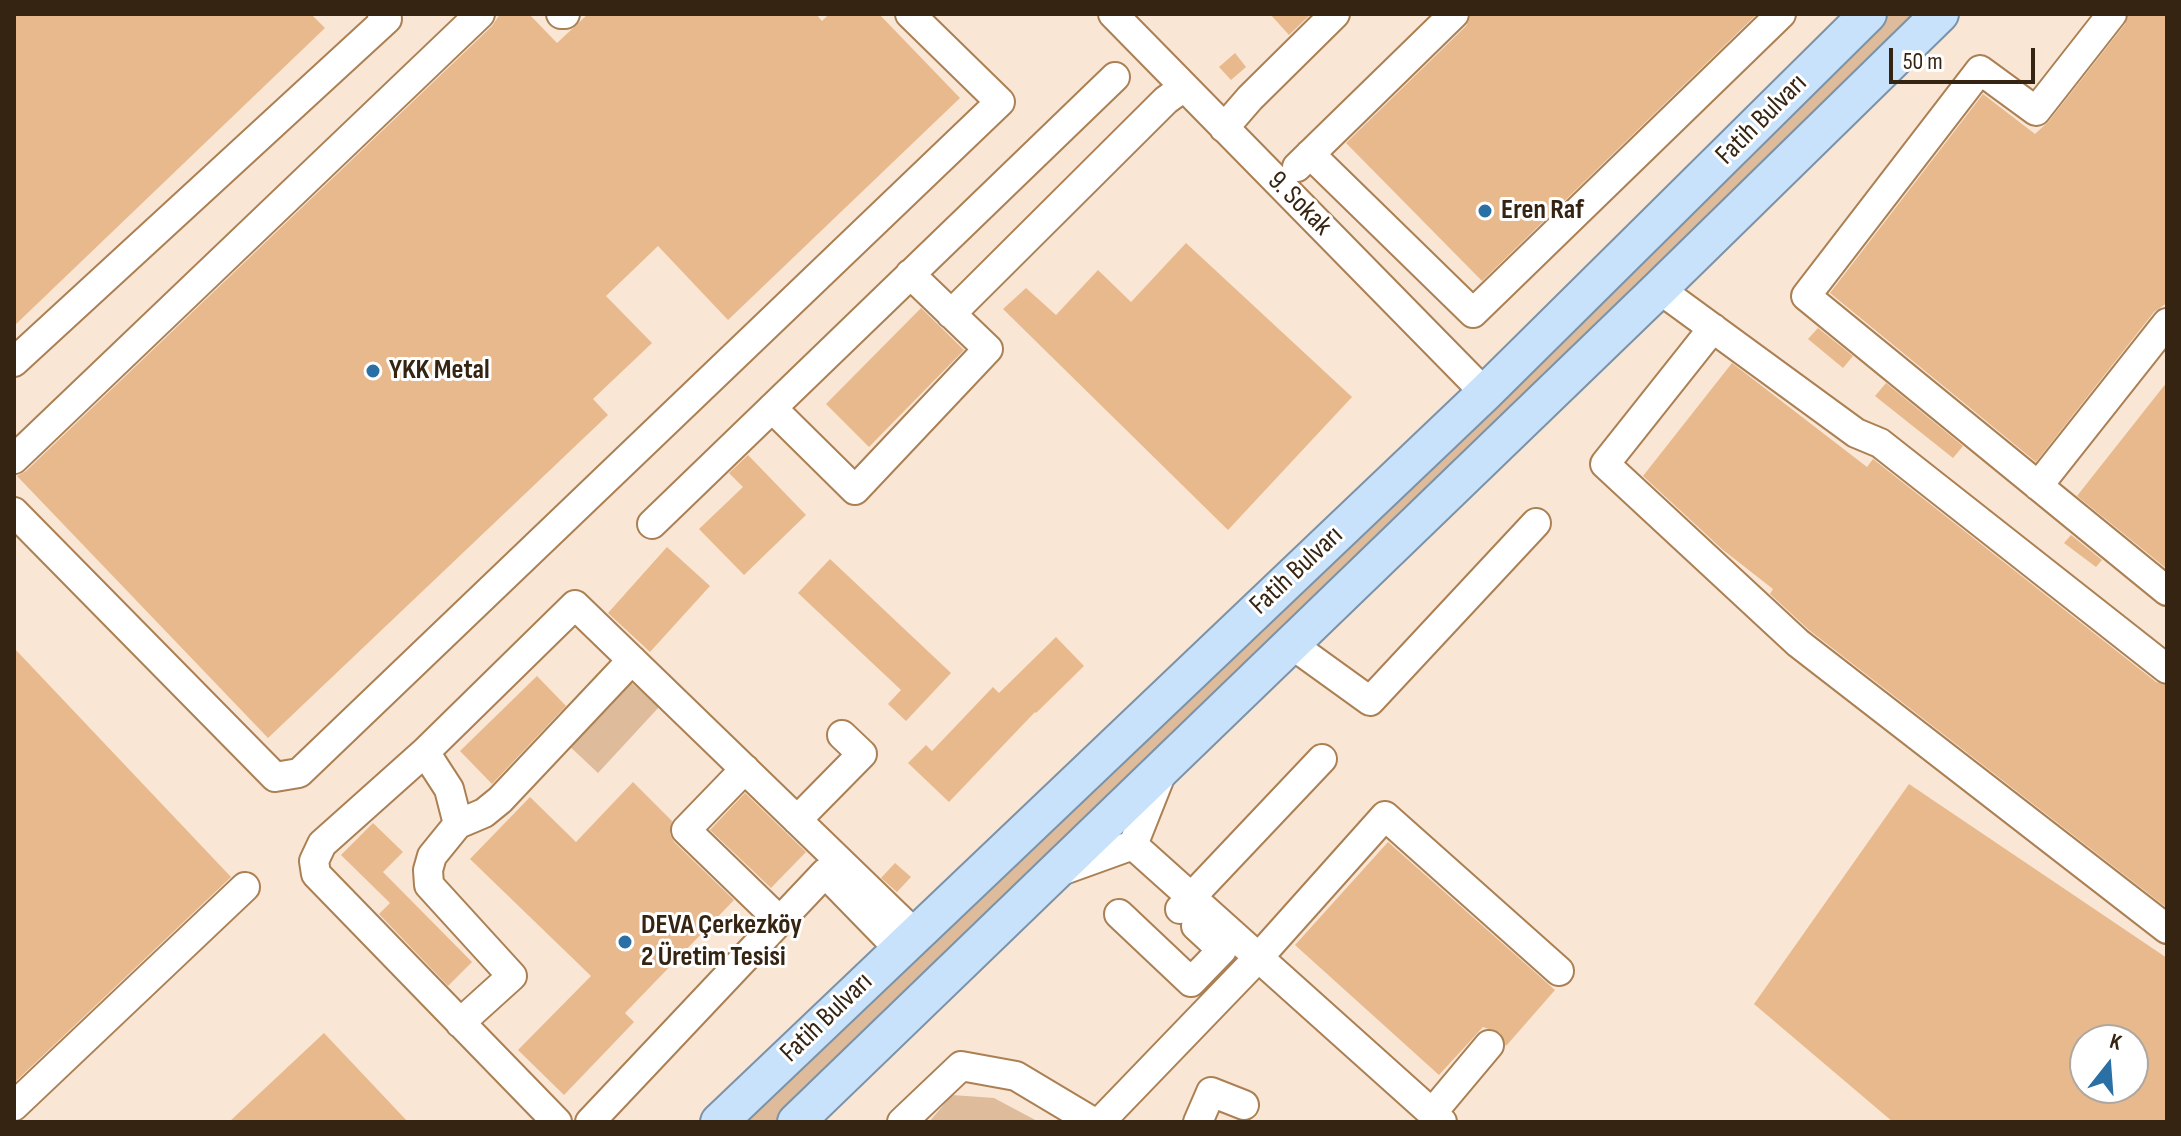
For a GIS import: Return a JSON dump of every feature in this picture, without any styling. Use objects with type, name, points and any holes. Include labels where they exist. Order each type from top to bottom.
[{"type":"main road","name":"Fatih Bulvarı","points":[[719,1122],[1485,393],[1868,14]]},
{"type":"main road","name":"Fatih Bulvarı","points":[[796,1122],[1940,14]]},
{"type":"main road","points":[[1485,393],[1502,415],[1495,448]]},
{"type":"street","points":[[14,362],[387,19],[382,14]]},
{"type":"street","points":[[14,459],[480,14]]},
{"type":"street","points":[[14,512],[275,777],[299,773],[1000,102],[910,14]]},
{"type":"street","name":"9. Sokak","points":[[1113,14],[1485,393]]},
{"type":"street","points":[[1224,128],[1335,14]]},
{"type":"street","points":[[1280,184],[1454,14]]},
{"type":"street","points":[[1310,154],[1473,313],[1781,14]]},
{"type":"street","points":[[2112,14],[2036,111],[1980,70],[1806,296],[2167,591]]},
{"type":"street","points":[[652,524],[1115,77]]},
{"type":"street","points":[[951,314],[1166,100],[1184,87]]},
{"type":"street","points":[[772,408],[855,490],[988,349],[910,274]]},
{"type":"street","points":[[1659,289],[1856,433],[1880,443],[2167,669]]},
{"type":"street","points":[[2044,490],[2167,323]]},
{"type":"street","points":[[1708,324],[1605,464],[1798,643],[2167,929]]},
{"type":"street","points":[[2044,490],[2167,351]]},
{"type":"street","points":[[1291,644],[1370,701],[1536,523]]},
{"type":"street","points":[[557,1122],[316,874],[314,861],[322,844],[425,752],[575,605],[797,820],[907,942]]},
{"type":"street","points":[[460,1023],[512,976],[429,885],[428,870],[432,856],[458,824],[484,813],[500,800],[632,660]]},
{"type":"street","points":[[797,820],[862,754],[842,735]]},
{"type":"street","points":[[425,752],[449,789],[458,824]]},
{"type":"street","points":[[1185,904],[1322,759]]},
{"type":"street","points":[[1053,874],[1133,845],[1164,767]]},
{"type":"street","points":[[745,769],[686,830],[780,921]]},
{"type":"street","points":[[1100,1122],[1258,958],[1385,816],[1559,971]]},
{"type":"street","points":[[1119,914],[1191,982],[1222,950],[1133,845]]},
{"type":"street","points":[[590,1122],[825,873],[907,942]]},
{"type":"street","points":[[1149,881],[1258,958],[1437,1117],[1489,1045]]},
{"type":"street","points":[[14,1106],[245,887]]},
{"type":"street","points":[[902,1122],[961,1066],[1016,1076],[1093,1122]]},
{"type":"street","points":[[1198,1122],[1211,1092],[1244,1105]]},
{"type":"shaded area","points":[[1889,14],[1929,14],[781,1122],[747,1122],[929,935]]},
{"type":"shaded area","points":[[625,677],[659,707],[598,773],[565,742]]},
{"type":"shaded area","points":[[952,1095],[994,1098],[1039,1122],[929,1122]]},
{"type":"building","points":[[14,14],[311,14],[325,28],[14,326]]},
{"type":"building","name":"YKK Metal","points":[[500,14],[529,14],[557,43],[588,14],[816,14],[822,21],[829,14],[879,14],[960,98],[728,320],[658,246],[606,296],[652,343],[593,399],[608,415],[268,738],[17,476],[26,471],[492,26]]},
{"type":"building","points":[[1270,14],[1311,14],[1289,35]]},
{"type":"building","name":"Eren Raf","points":[[1471,14],[1757,14],[1482,281],[1346,143],[1466,26]]},
{"type":"building","points":[[2129,14],[2167,14],[2167,303],[2154,312],[2036,462],[1830,293],[1983,94],[2035,134],[2049,121],[2125,24]]},
{"type":"building","points":[[1235,53],[1246,67],[1231,80],[1219,67]]},
{"type":"building","points":[[1186,243],[1352,397],[1228,530],[1003,309],[1026,288],[1056,315],[1098,270],[1131,302]]},
{"type":"building","points":[[921,308],[964,350],[869,447],[826,404]]},
{"type":"building","points":[[1818,328],[1853,356],[1843,368],[1808,339]]},
{"type":"building","points":[[1732,363],[1867,467],[1873,459],[2156,682],[2167,686],[2167,908],[1809,630],[1770,594],[1773,589],[1723,550],[1643,476]]},
{"type":"building","points":[[2167,382],[2167,569],[2077,496]]},
{"type":"building","points":[[1886,383],[1963,446],[1953,458],[1875,396]]},
{"type":"building","points":[[748,455],[806,515],[744,575],[699,529],[743,487],[729,473]]},
{"type":"building","points":[[2071,535],[2102,560],[2096,567],[2064,543]]},
{"type":"building","points":[[667,547],[710,586],[650,652],[608,613]]},
{"type":"building","points":[[830,559],[951,673],[906,721],[888,704],[901,690],[798,593]]},
{"type":"building","points":[[1056,637],[1084,666],[949,802],[908,763],[926,745],[932,751],[993,687],[999,693]]},
{"type":"building","points":[[14,648],[231,877],[14,1083]]},
{"type":"building","points":[[537,676],[566,706],[492,784],[460,751]]},
{"type":"building","name":"DEVA Çerkezköy 2 Üretim Tesisi","points":[[633,782],[672,821],[670,834],[674,842],[734,900],[625,1013],[634,1022],[564,1095],[518,1050],[591,976],[470,859],[530,797],[576,842]]},
{"type":"building","points":[[1909,784],[2167,958],[2167,1122],[1893,1122],[1754,1004]]},
{"type":"building","points":[[745,793],[806,852],[771,888],[710,830]]},
{"type":"building","points":[[373,823],[403,852],[383,872],[472,962],[448,986],[379,914],[390,903],[341,855]]},
{"type":"building","points":[[1388,842],[1555,990],[1506,1046],[1500,1033],[1483,1027],[1439,1075],[1295,945]]},
{"type":"building","points":[[895,863],[911,877],[897,892],[881,878]]},
{"type":"building","points":[[324,1033],[408,1122],[229,1122]]},
{"type":"place","name":"Eren Raf","points":[[1485,211]]},
{"type":"place","name":"YKK Metal","points":[[373,371]]},
{"type":"place","name":"DEVA Çerkezköy 2 Üretim Tesisi","points":[[625,942]]}]
